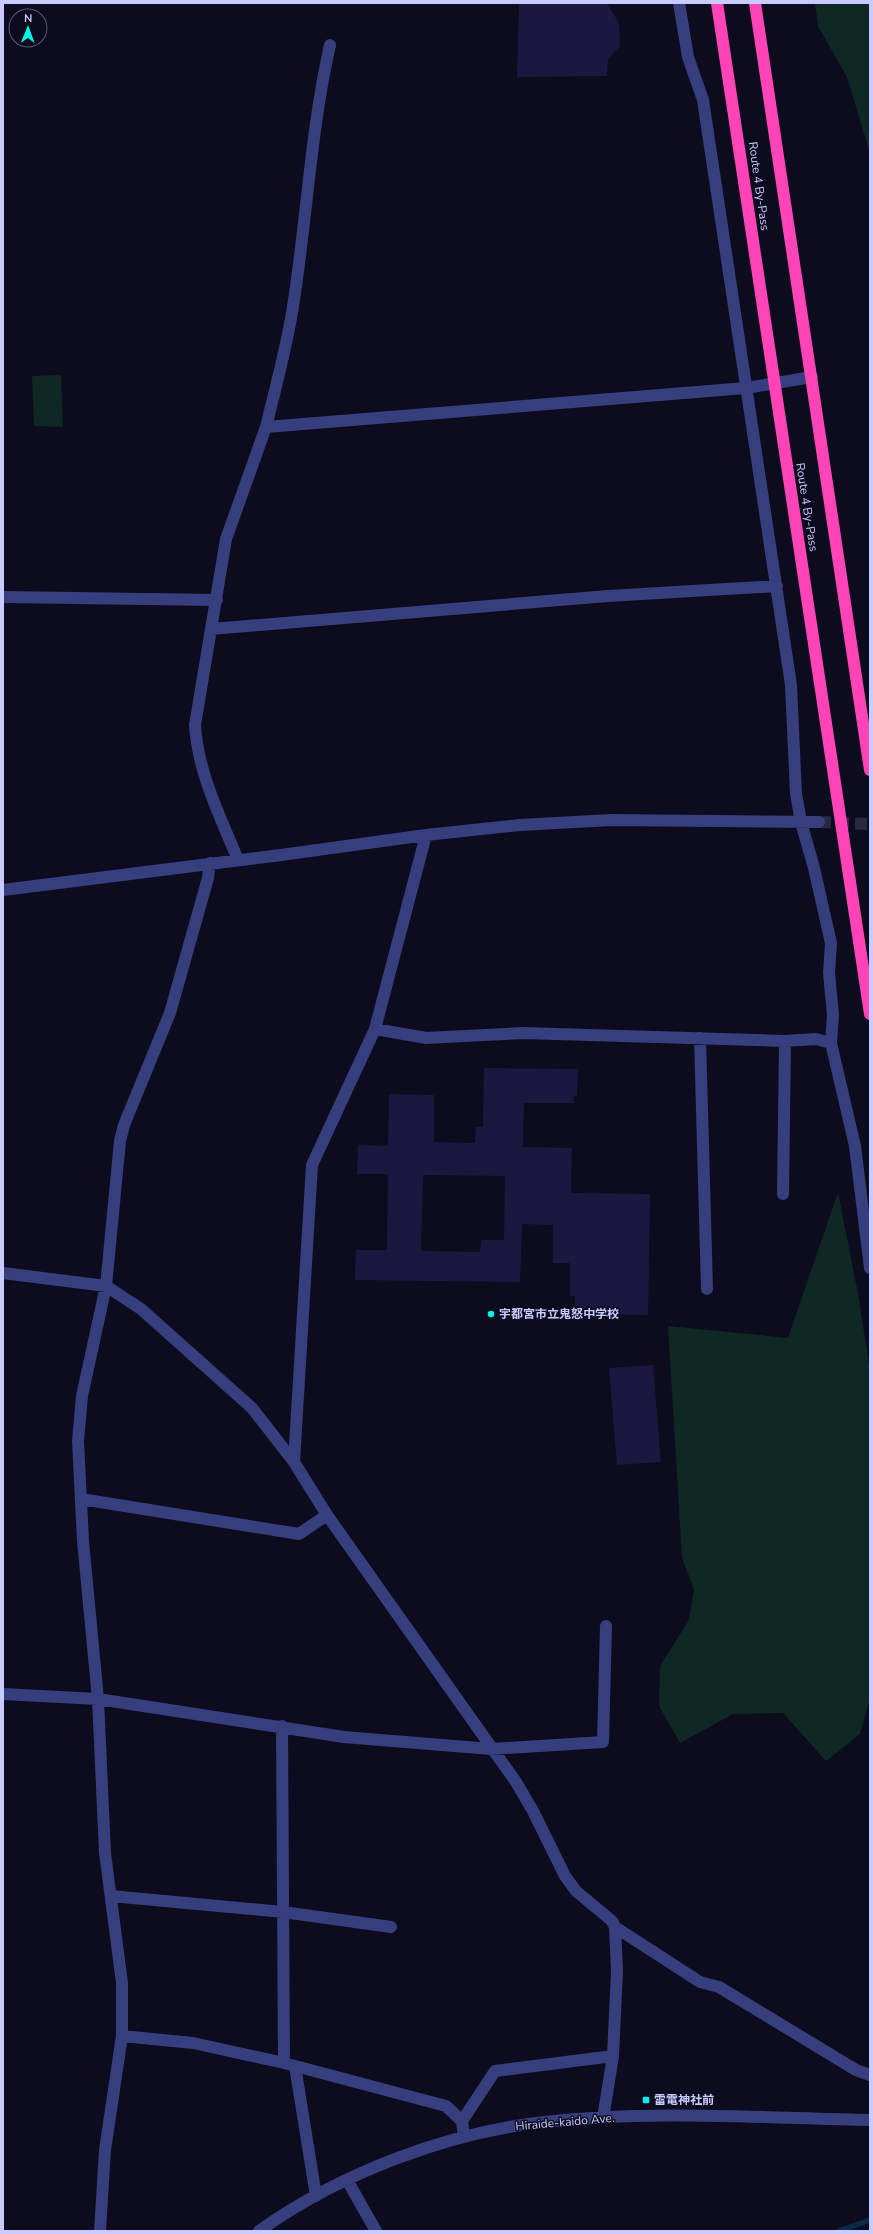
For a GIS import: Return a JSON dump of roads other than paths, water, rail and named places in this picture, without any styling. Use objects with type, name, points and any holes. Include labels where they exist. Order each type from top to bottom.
[{"type":"highway","name":"Route 4 By-Pass","points":[[717,3],[870,1014]]},
{"type":"highway","name":"Route 4 By-Pass","points":[[755,3],[870,770]]},
{"type":"street","points":[[679,3],[688,57],[703,100],[777,586],[791,685],[796,794],[800,822],[814,868],[831,943],[829,973],[833,1015],[831,1043],[854,1146],[870,1268]]},
{"type":"street","points":[[238,860],[202,770],[196,744],[195,725],[226,539],[266,427],[285,350],[294,301],[322,82],[330,45]]},
{"type":"street","points":[[266,427],[746,388],[812,377]]},
{"type":"street","points":[[211,629],[577,598],[777,586]]},
{"type":"street","points":[[3,597],[217,600]]},
{"type":"street","points":[[3,890],[426,835],[520,826],[612,820],[819,822]]},
{"type":"street","points":[[294,1462],[312,1165],[375,1029],[426,835]]},
{"type":"street","points":[[100,2231],[104,2150],[122,2036],[122,1984],[105,1853],[98,1699],[83,1541],[78,1441],[82,1396],[106,1286],[120,1141],[124,1125],[170,1013],[208,878],[210,863]]},
{"type":"street","points":[[375,1029],[426,1038],[523,1033],[785,1041],[816,1039],[831,1043]]},
{"type":"street","points":[[700,1038],[707,1289]]},
{"type":"street","points":[[783,1194],[785,1041]]},
{"type":"street","points":[[3,1273],[106,1286],[147,1314],[252,1408],[294,1462],[327,1515],[533,1811],[565,1876],[576,1891],[612,1921],[615,1927],[617,1971],[613,2056],[603,2118]]},
{"type":"street","points":[[81,1499],[299,1534],[327,1515]]},
{"type":"street","points":[[3,1694],[98,1699],[282,1726],[344,1737],[491,1749],[603,1742],[606,1626]]},
{"type":"street","points":[[282,1726],[283,1912],[290,2065],[316,2196]]},
{"type":"street","points":[[111,1896],[283,1912],[391,1927]]},
{"type":"street","points":[[615,1927],[700,1982],[719,1987],[856,2070],[870,2075]]},
{"type":"street","points":[[122,2036],[193,2043],[290,2065],[446,2106],[462,2121],[464,2137]]},
{"type":"street","points":[[462,2121],[495,2071],[613,2056]]},
{"type":"street","name":"Hiraide-kaido Ave.","points":[[259,2231],[316,2196],[347,2180],[391,2161],[464,2137],[544,2122],[603,2118],[870,2120]]},
{"type":"street","points":[[347,2180],[376,2231]]},
{"type":"waterway","points":[[839,2231],[870,2220]]},
{"type":"tunnel","points":[[819,822],[870,824]]},
{"type":"place","name":"宇都宮市立鬼怒中学校","points":[[491,1314]]},
{"type":"place","name":"雷電神社前","points":[[646,2100]]}]
